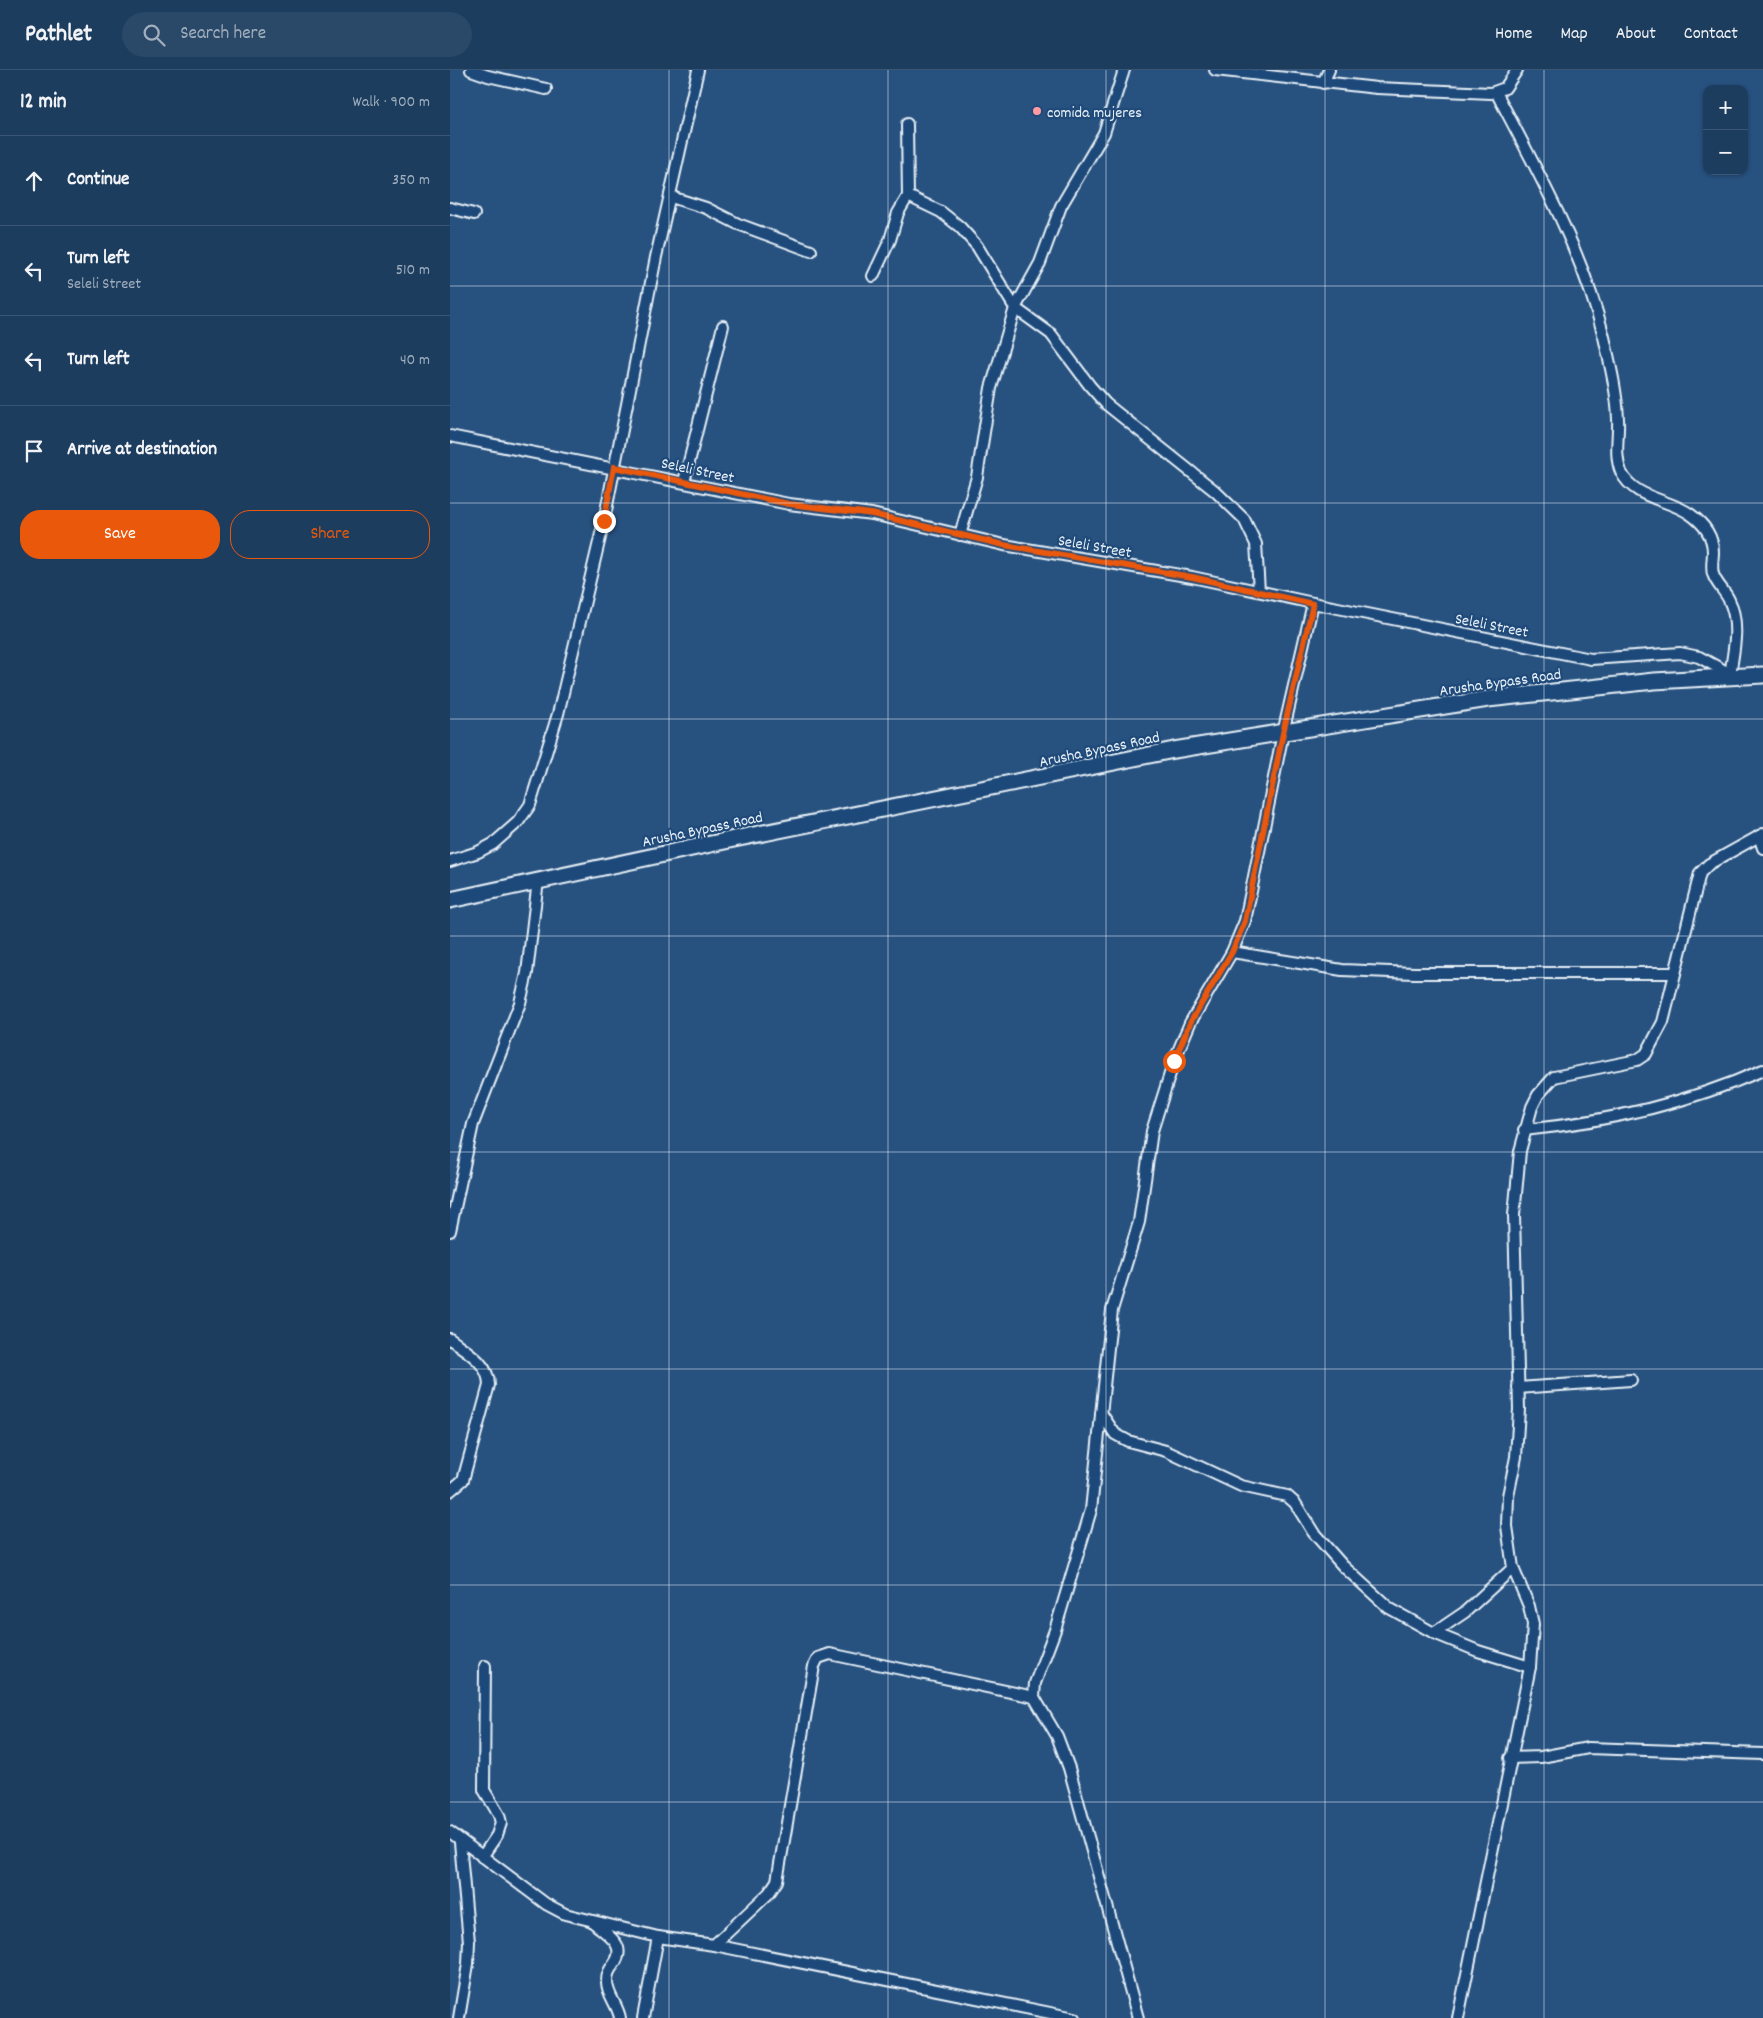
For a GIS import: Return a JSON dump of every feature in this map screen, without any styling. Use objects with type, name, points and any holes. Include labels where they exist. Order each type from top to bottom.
[{"type":"main road","name":"Arusha Bypass Road","points":[[450,900],[538,880],[1139,757],[1488,699],[1654,680],[1763,675]]},
{"type":"street","points":[[471,70],[488,76],[546,89]]},
{"type":"street","points":[[450,861],[478,852],[493,844],[518,822],[530,805],[558,714],[604,521],[698,70]]},
{"type":"street","points":[[960,535],[977,477],[991,388],[1015,308],[1040,263],[1061,206],[1104,134],[1124,70]]},
{"type":"street","points":[[1215,70],[1323,83],[1429,92],[1496,92],[1505,88],[1517,70]]},
{"type":"street","points":[[1323,83],[1329,70]]},
{"type":"street","points":[[1496,92],[1577,252],[1591,294],[1603,335],[1616,393],[1617,450],[1621,471],[1640,492],[1689,514],[1699,521],[1710,537],[1713,575],[1730,601],[1735,622],[1731,675]]},
{"type":"street","points":[[873,276],[890,240],[898,213],[908,196],[907,124]]},
{"type":"street","points":[[908,196],[942,212],[960,227],[977,246],[1015,308],[1051,334],[1106,404],[1215,491],[1244,519],[1251,530],[1256,544],[1259,592]]},
{"type":"street","points":[[671,197],[706,208],[738,224],[811,252]]},
{"type":"street","points":[[450,208],[474,214]]},
{"type":"street","points":[[684,482],[723,326]]},
{"type":"street","name":"Seleli Street","points":[[450,436],[614,467],[789,504],[872,514],[960,535],[1192,577],[1313,604],[1591,659],[1688,654],[1731,675]]},
{"type":"street","points":[[1138,2018],[1070,1768],[1056,1736],[1034,1697],[1038,1673],[1055,1630],[1090,1510],[1112,1310],[1139,1222],[1152,1131],[1174,1061],[1190,1023],[1232,952],[1245,921],[1283,733],[1313,604]]},
{"type":"street","points":[[1458,2018],[1530,1667],[1533,1638],[1531,1612],[1513,1568],[1507,1508],[1516,1457],[1518,1388],[1514,1215],[1519,1159],[1524,1130],[1538,1095],[1557,1075],[1625,1063],[1640,1059],[1646,1054],[1663,1022],[1702,870],[1709,864],[1761,835],[1763,848]]},
{"type":"street","points":[[450,1231],[473,1124],[520,1003],[527,973],[538,880]]},
{"type":"street","points":[[1232,952],[1342,970],[1414,973],[1675,973]]},
{"type":"street","points":[[1524,1130],[1600,1119],[1645,1108],[1700,1093],[1763,1070]]},
{"type":"street","points":[[450,1339],[474,1356],[486,1370],[489,1385],[463,1480],[450,1491]]},
{"type":"street","points":[[1518,1388],[1631,1380]]},
{"type":"street","points":[[1101,1413],[1115,1434],[1128,1441],[1166,1451],[1241,1486],[1291,1498],[1322,1543],[1366,1588],[1389,1608],[1434,1633],[1478,1651],[1530,1667]]},
{"type":"street","points":[[1434,1633],[1465,1612],[1513,1568]]},
{"type":"street","points":[[714,1945],[769,1893],[777,1881],[814,1666],[818,1658],[830,1654],[1034,1697]]},
{"type":"street","points":[[482,1858],[498,1835],[501,1824],[499,1815],[484,1790],[485,1666]]},
{"type":"street","points":[[1510,1758],[1541,1758],[1588,1748],[1763,1754]]},
{"type":"street","points":[[450,1832],[460,1842],[546,1904],[565,1914],[658,1937],[714,1945],[1075,2018]]},
{"type":"street","points":[[458,2018],[470,1942],[460,1842]]},
{"type":"street","points":[[593,1922],[617,1944],[620,1951],[619,1957],[609,1970],[607,1984],[620,2018]]},
{"type":"street","points":[[643,2018],[658,1937]]},
{"type":"place","name":"comida mujeres","points":[[1037,111]]},
{"type":"route","points":[[604,521],[614,467],[789,504],[872,514],[1004,545],[1192,577],[1313,604],[1283,733],[1245,921],[1232,952],[1210,986],[1190,1023],[1174,1061]]}]
